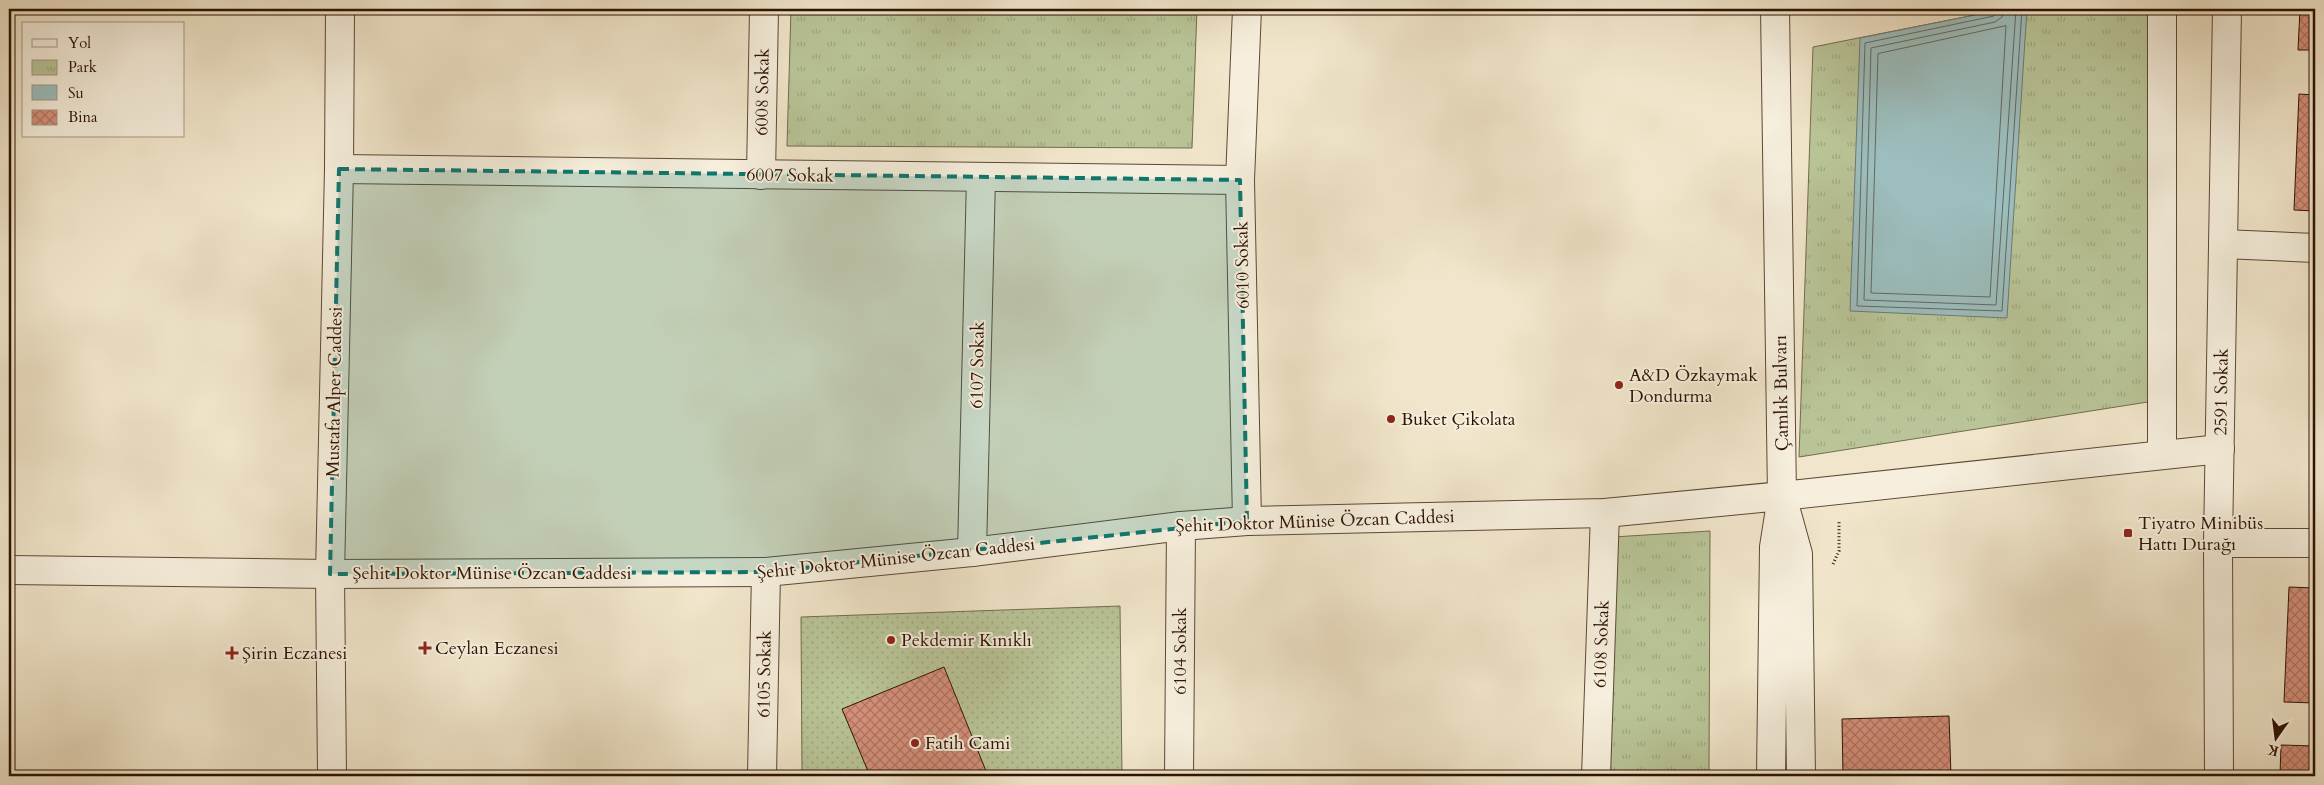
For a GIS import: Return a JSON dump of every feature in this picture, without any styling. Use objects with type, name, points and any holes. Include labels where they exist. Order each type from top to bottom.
[{"type":"street","name":"Mustafa Alper Caddesi","points":[[332,776],[330,574],[340,169],[340,9]]},
{"type":"street","name":"6008 Sokak","points":[[761,175],[764,9]]},
{"type":"street","name":"6010 Sokak","points":[[1247,9],[1240,180],[1247,521]]},
{"type":"street","name":"Çamlık Bulvarı","points":[[1771,776],[1774,547],[1782,496],[1776,9]]},
{"type":"street","points":[[2162,9],[2162,455]]},
{"type":"street","name":"2591 Sokak","points":[[2219,776],[2218,543],[2228,9]]},
{"type":"street","name":"6007 Sokak","points":[[340,169],[1240,180]]},
{"type":"street","name":"6107 Sokak","points":[[972,552],[981,177]]},
{"type":"street","points":[[2223,244],[2315,248]]},
{"type":"street","name":"Şehit Doktor Münise Özcan Caddesi","points":[[9,570],[330,574],[766,572],[972,552],[1181,526],[1247,521],[1605,513],[2220,449]]},
{"type":"street","points":[[1782,496],[1798,554],[1801,776]]},
{"type":"street","name":"6108 Sokak","points":[[1596,776],[1605,513]]},
{"type":"street","name":"6104 Sokak","points":[[1180,776],[1181,526]]},
{"type":"street","points":[[2218,543],[2315,543]]},
{"type":"street","name":"6105 Sokak","points":[[762,776],[766,572]]},
{"type":"highlighted area","points":[[339,169],[1240,180],[1247,521],[766,572],[330,574]]},
{"type":"green space","points":[[791,9],[1197,9],[1192,148],[787,146]]},
{"type":"green space","points":[[2005,9],[2169,9],[2154,401],[1799,457],[1813,47]]},
{"type":"green space","points":[[1710,531],[1709,776],[1604,776],[1613,537]]},
{"type":"green space","points":[[1120,606],[1122,776],[802,776],[801,617]]},
{"type":"water","points":[[2005,9],[2027,9],[2007,318],[1850,311],[1860,38]]},
{"type":"building","points":[[2300,9],[2315,9],[2315,50],[2298,50]]},
{"type":"building","points":[[2299,94],[2315,95],[2315,211],[2294,210]]},
{"type":"building","points":[[2289,587],[2315,588],[2315,703],[2284,702]]},
{"type":"building","name":"Fatih Cami","points":[[944,667],[988,776],[870,776],[842,709]]},
{"type":"building","points":[[1949,716],[1951,776],[1843,776],[1842,719]]},
{"type":"building","points":[[2281,745],[2315,746],[2315,776],[2280,776]]},
{"type":"place","name":"A&D Özkaymak Dondurma","points":[[1619,385]]},
{"type":"place","name":"Buket Çikolata","points":[[1391,419]]},
{"type":"place","name":"Tiyatro Minibüs Hattı Durağı","points":[[2128,533]]},
{"type":"place","name":"Pekdemir Kınıklı","points":[[891,640]]},
{"type":"place","name":"Ceylan Eczanesi","points":[[425,648]]},
{"type":"place","name":"Şirin Eczanesi","points":[[232,653]]},
{"type":"place","name":"Fatih Cami","points":[[915,743]]}]
